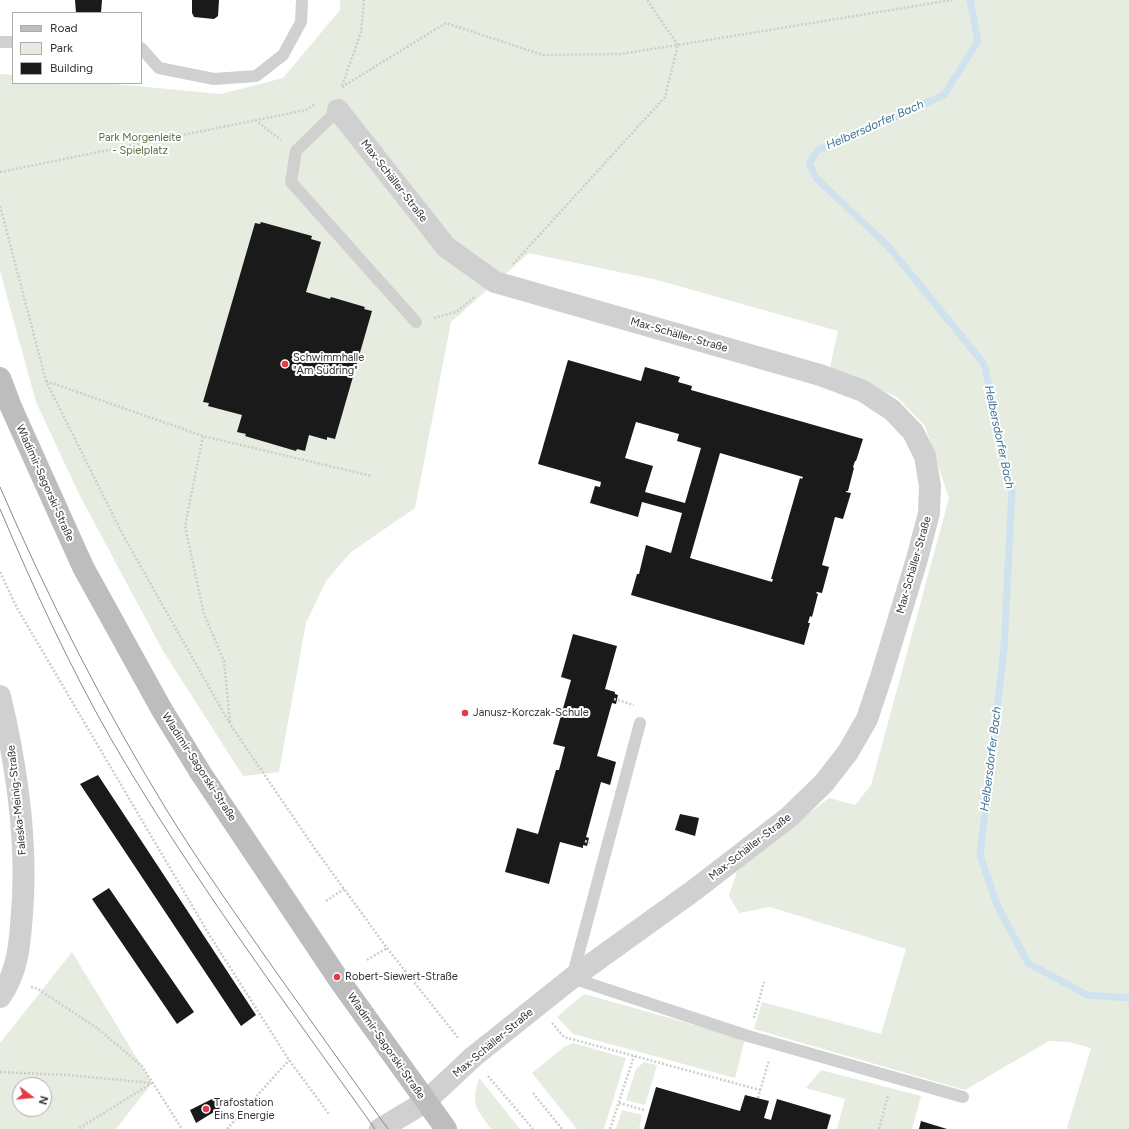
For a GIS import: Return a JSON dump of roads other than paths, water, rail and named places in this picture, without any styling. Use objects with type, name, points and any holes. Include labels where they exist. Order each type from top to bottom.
[{"type":"main road","name":"Wladimir-Sagorski-Straße","points":[[0,378],[11,407],[83,567],[162,710],[200,772],[328,964],[425,1102],[446,1129]]},
{"type":"street","name":"Max-Schäller-Straße","points":[[338,110],[446,247],[495,282],[820,375],[863,391],[892,410],[913,432],[925,456],[930,486],[929,513],[917,559],[867,719],[848,752],[824,783],[789,817],[693,891],[572,978],[473,1058],[425,1102]]},
{"type":"street","name":"Faleska-Meinig-Straße","points":[[0,696],[11,741],[24,846],[23,908],[20,944],[5,989]]},
{"type":"street","points":[[380,1129],[425,1102]]},
{"type":"lane","points":[[142,49],[159,68],[214,79],[256,76],[283,55],[301,22],[302,0]]},
{"type":"lane","points":[[0,42],[12,42]]},
{"type":"lane","points":[[338,110],[296,151],[291,182],[416,322]]},
{"type":"lane","points":[[640,723],[572,978],[774,1044],[963,1097]]},
{"type":"waterway","name":"Helbersdorfer Bach","points":[[970,0],[978,41],[944,95],[818,150],[809,163],[816,178],[888,246],[984,364],[1012,491],[1004,649],[980,855],[997,905],[1028,963],[1087,995],[1129,998]]},
{"type":"tram line","points":[[0,487],[37,570],[77,651],[120,731],[166,809],[233,910],[388,1129]]},
{"type":"tram line","points":[[0,509],[25,567],[66,654],[111,739],[141,790],[238,937],[375,1129]]},
{"type":"place","name":"Schwimmhalle \"Am Südring\"","points":[[285,364]]},
{"type":"place","name":"Janusz-Korczak-Schule","points":[[465,713]]},
{"type":"place","name":"Robert-Siewert-Straße","points":[[337,977]]},
{"type":"place","name":"Trafostation Eins Energie","points":[[206,1109]]},
{"type":"park label","name":"Park Morgenleite - Spielplatz","points":[[140,144]]}]
